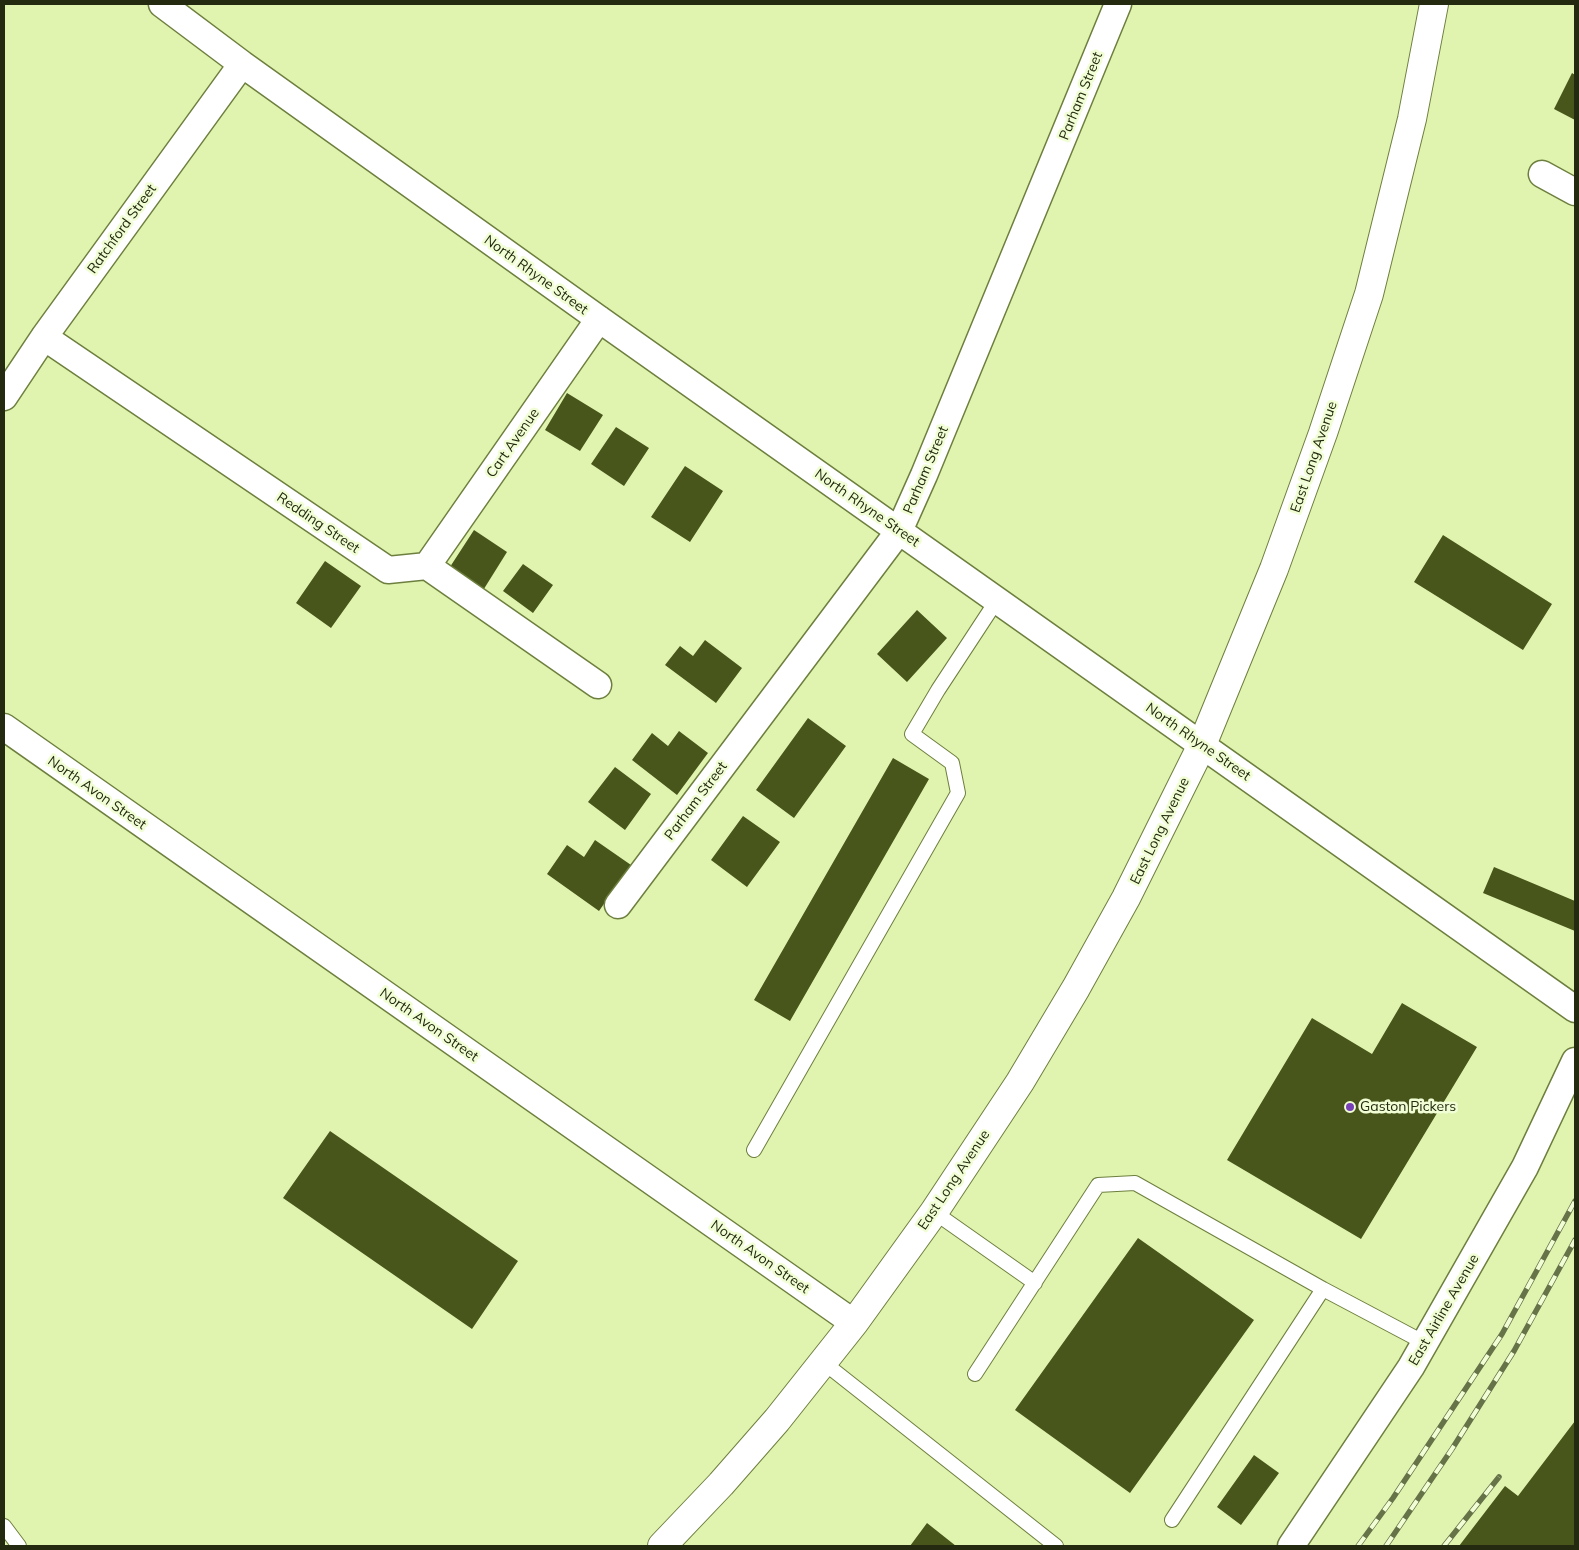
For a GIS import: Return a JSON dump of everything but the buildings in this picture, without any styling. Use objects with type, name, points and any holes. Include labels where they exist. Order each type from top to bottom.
[{"type":"main road","name":"East Long Avenue","points":[[662,1546],[722,1484],[777,1420],[854,1323],[934,1212],[1020,1082],[1076,988],[1126,898],[1202,745],[1274,569],[1323,433],[1369,294],[1412,119],[1434,4]]},
{"type":"street","name":"North Rhyne Street","points":[[162,4],[242,64],[599,319],[1575,1009]]},
{"type":"street","name":"Parham Street","points":[[618,905],[899,531],[924,475],[1118,4]]},
{"type":"street","name":"Ratchford Street","points":[[4,397],[44,337],[242,64]]},
{"type":"street","points":[[1542,174],[1575,192]]},
{"type":"street","name":"Cart Avenue","points":[[427,566],[599,319]]},
{"type":"street","name":"Redding Street","points":[[44,337],[388,570],[427,566]]},
{"type":"street","points":[[427,566],[598,685]]},
{"type":"street","name":"North Avon Street","points":[[4,727],[854,1323]]},
{"type":"street","name":"East Airline Avenue","points":[[1291,1546],[1411,1367],[1525,1167],[1575,1061]]},
{"type":"lane","points":[[754,1150],[958,793],[952,763],[912,734],[938,690],[997,600]]},
{"type":"lane","points":[[975,1374],[1098,1185],[1135,1183],[1323,1289],[1425,1343]]},
{"type":"lane","points":[[934,1212],[1034,1283]]},
{"type":"lane","points":[[1172,1520],[1323,1289]]},
{"type":"lane","points":[[823,1362],[1056,1546]]},
{"type":"lane","points":[[4,1526],[19,1546]]},
{"type":"railway","points":[[1358,1546],[1393,1498],[1502,1334],[1575,1201]]},
{"type":"railway","points":[[1386,1546],[1452,1449],[1514,1351],[1575,1240]]},
{"type":"railway","points":[[1444,1546],[1499,1477]]},
{"type":"place","name":"Gaston Pickers","points":[[1350,1107]]}]
